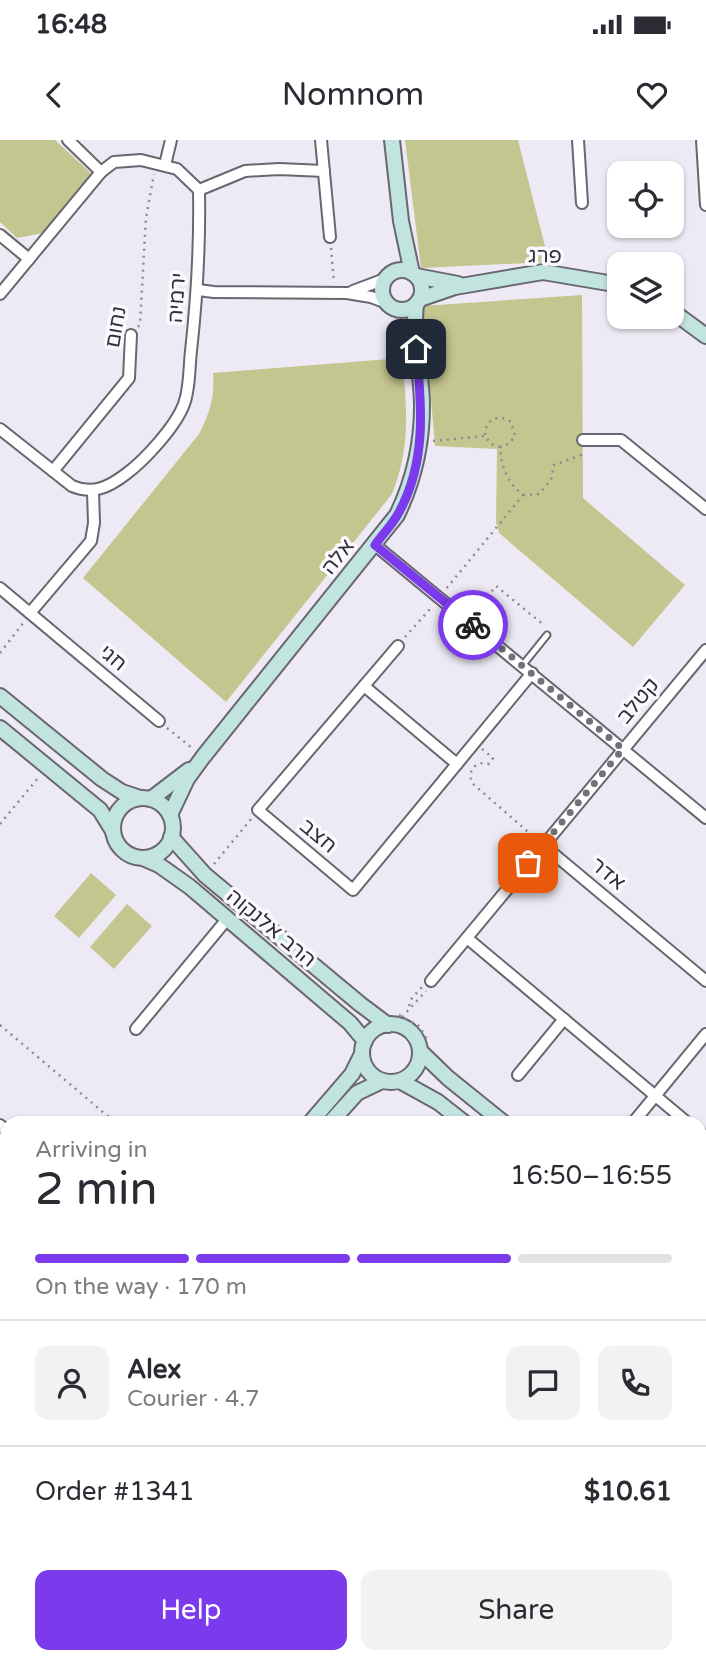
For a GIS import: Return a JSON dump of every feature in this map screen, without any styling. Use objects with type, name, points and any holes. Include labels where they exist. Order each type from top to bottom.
[{"type":"street","points":[[68,140],[101,172]]},
{"type":"street","points":[[160,164],[171,140]]},
{"type":"street","points":[[321,140],[330,237]]},
{"type":"street","points":[[198,290],[347,293],[371,297],[393,306],[411,308],[418,301],[421,284],[414,274],[401,221],[392,140]]},
{"type":"street","points":[[578,140],[582,203]]},
{"type":"street","points":[[702,140],[706,205]]},
{"type":"street","points":[[0,294],[101,172],[114,162],[141,160],[160,164],[186,175],[199,190],[245,172],[279,169],[324,171]]},
{"type":"street","name":"ירמיה","points":[[93,491],[114,483],[135,467],[175,421],[184,404],[198,290],[199,190]]},
{"type":"street","points":[[393,306],[382,291],[389,276],[401,221]]},
{"type":"street","points":[[0,235],[29,259]]},
{"type":"street","points":[[347,293],[403,270],[414,274]]},
{"type":"street","name":"פרג","points":[[418,301],[470,284],[543,272],[607,283]]},
{"type":"street","name":"פרג","points":[[414,274],[446,283],[470,284]]},
{"type":"street","name":"אלה","points":[[170,815],[187,779],[202,757],[375,545],[397,515],[410,489],[420,442],[422,405],[416,349],[418,301]]},
{"type":"street","name":"אלה","points":[[393,306],[406,322],[416,349]]},
{"type":"street","points":[[684,320],[706,336]]},
{"type":"street","name":"נחום","points":[[53,471],[130,378],[131,335]]},
{"type":"street","points":[[0,429],[72,486],[93,491],[94,523],[91,541],[30,613]]},
{"type":"street","points":[[583,440],[621,440],[706,509]]},
{"type":"street","points":[[375,545],[706,818]]},
{"type":"street","name":"חגי","points":[[0,588],[159,722]]},
{"type":"street","name":"חצב","points":[[398,646],[258,810],[353,890],[531,673]]},
{"type":"street","name":"קטלב","points":[[431,981],[706,651]]},
{"type":"street","points":[[364,686],[457,764]]},
{"type":"street","points":[[0,696],[102,779],[122,792],[161,804],[170,815],[173,828],[171,837],[160,852],[143,858],[123,850],[100,810],[0,729]]},
{"type":"street","name":"אלה","points":[[146,798],[184,775],[202,757]]},
{"type":"street","points":[[113,831],[115,816],[120,808],[127,802],[146,798]]},
{"type":"street","name":"הרב אלנקוה","points":[[171,837],[205,875],[359,1004],[392,1025]]},
{"type":"street","name":"אדר","points":[[543,845],[706,981]]},
{"type":"street","name":"הרב אלנקוה","points":[[143,858],[175,876],[228,918],[350,1023],[363,1047]]},
{"type":"street","points":[[136,1030],[228,918]]},
{"type":"street","points":[[467,938],[679,1116]]},
{"type":"street","points":[[518,1074],[564,1019]]},
{"type":"street","points":[[316,1116],[352,1074],[363,1047],[374,1030],[392,1025],[409,1031],[420,1051],[447,1078],[495,1116]]},
{"type":"street","points":[[639,1116],[706,1034]]},
{"type":"street","points":[[363,1047],[363,1061],[370,1073],[382,1081]]},
{"type":"street","points":[[400,1081],[413,1072],[420,1051]]},
{"type":"street","points":[[336,1116],[357,1093],[382,1081],[400,1081],[438,1102],[456,1116]]},
{"type":"lane","points":[[522,666],[547,635]]},
{"type":"path","name":"נחום","points":[[131,335],[140,324],[146,218],[160,164]]},
{"type":"path","points":[[330,237],[335,294]]},
{"type":"path","points":[[493,419],[507,419],[514,426],[514,436],[509,444],[500,447],[491,444],[485,436],[486,426],[493,419]]},
{"type":"path","points":[[420,442],[485,436]]},
{"type":"path","points":[[398,646],[523,495],[539,494],[551,480],[554,465],[581,455],[580,440],[583,440]]},
{"type":"path","points":[[500,447],[501,461],[507,475],[523,495]]},
{"type":"path","points":[[467,621],[496,586],[551,631],[547,635]]},
{"type":"path","points":[[0,653],[30,613]]},
{"type":"path","points":[[159,722],[202,757]]},
{"type":"path","points":[[475,742],[494,758],[489,764],[480,763],[473,767],[470,775],[472,783],[543,845]]},
{"type":"path","points":[[0,824],[48,767]]},
{"type":"path","points":[[205,875],[242,830]]},
{"type":"path","points":[[392,1025],[429,988],[431,981]]},
{"type":"path","points":[[0,1025],[108,1116]]},
{"type":"green space","points":[[0,140],[55,140],[94,176],[43,233],[17,238],[0,222]]},
{"type":"green space","points":[[405,140],[518,140],[549,262],[421,268]]},
{"type":"green space","points":[[582,295],[583,498],[685,585],[633,647],[499,533],[496,522],[497,449],[435,446],[423,306]]},
{"type":"green space","points":[[402,358],[406,410],[405,443],[392,494],[226,702],[83,578],[199,434],[211,404],[213,373]]},
{"type":"green space","points":[[91,873],[116,895],[79,938],[54,916]]},
{"type":"green space","points":[[127,904],[152,926],[114,969],[90,947]]},
{"type":"way so far","points":[[473,625],[623,749],[528,863]]},
{"type":"route","points":[[416,349],[422,405],[417,459],[410,489],[397,515],[375,545],[473,625]]}]
